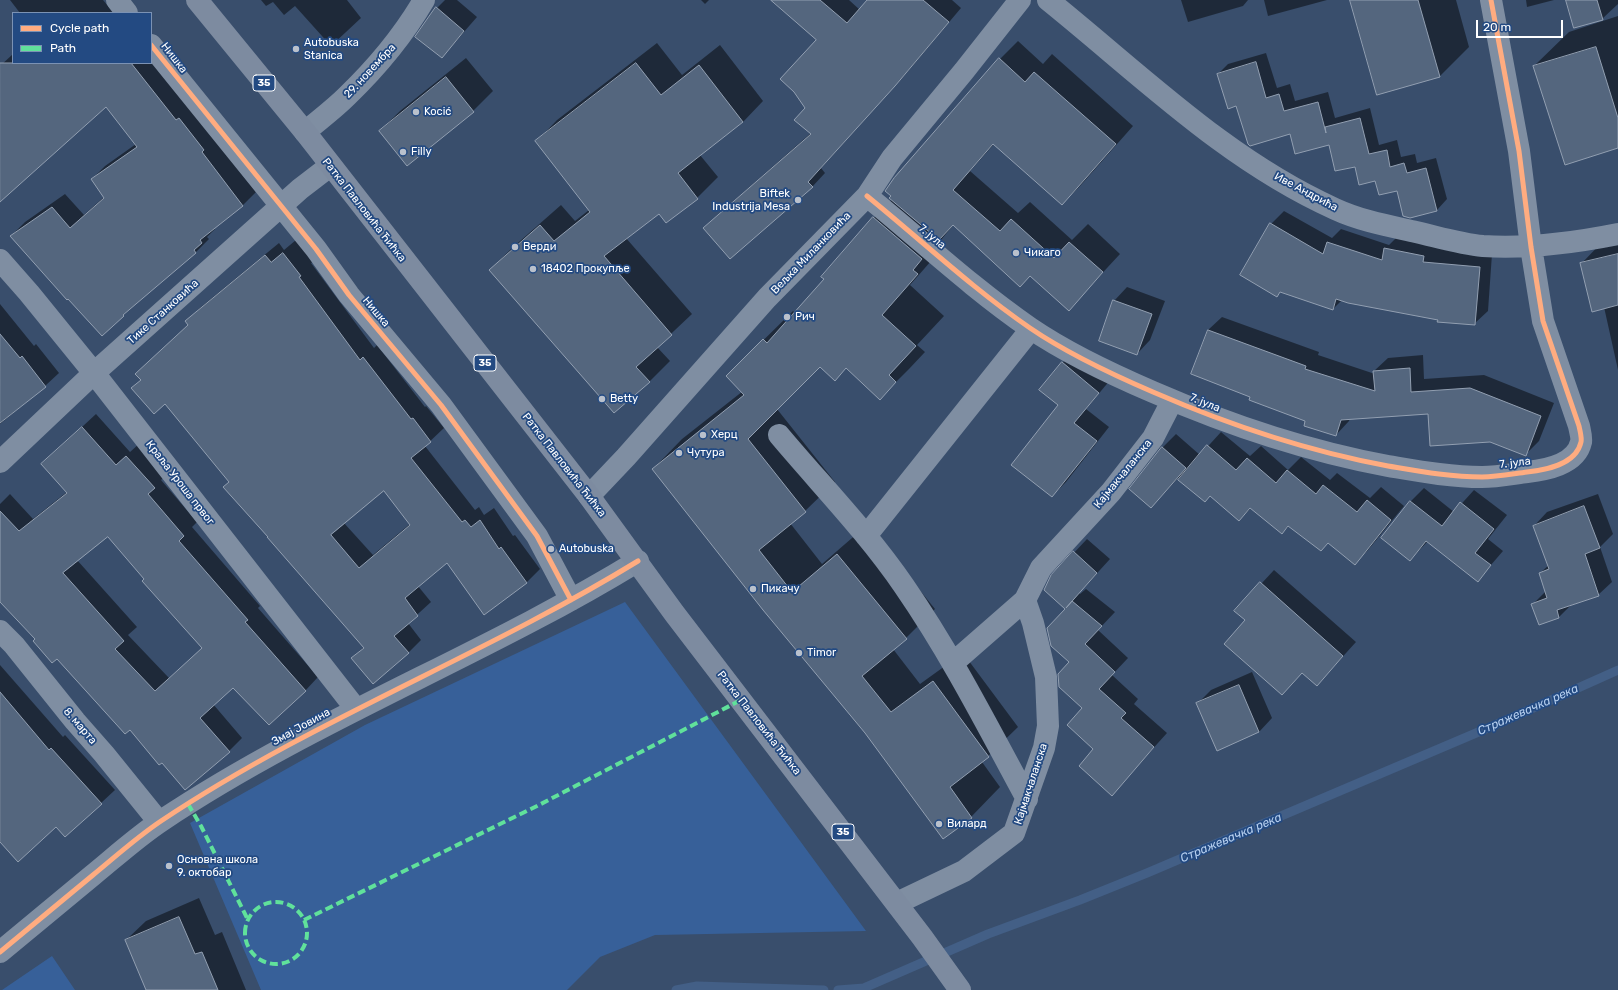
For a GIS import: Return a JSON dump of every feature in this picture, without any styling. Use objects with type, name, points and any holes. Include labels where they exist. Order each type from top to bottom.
[{"type":"main road","name":"Ратка Павловића Ћићка","points":[[197,0],[304,132],[589,496],[638,561],[674,613],[897,903],[960,990]]},
{"type":"street","points":[[117,0],[126,12]]},
{"type":"street","name":"29. новембра","points":[[304,132],[346,97],[384,58],[409,25],[424,0]]},
{"type":"street","name":"Вељка Миланковића","points":[[589,496],[626,457],[767,298],[867,196],[892,158],[955,83],[1020,0]]},
{"type":"street","name":"Иве Андрића","points":[[1048,0],[1124,65],[1230,147],[1269,173],[1336,210],[1368,221],[1482,246],[1531,247],[1566,244],[1618,234]]},
{"type":"street","points":[[1491,0],[1519,151],[1531,247]]},
{"type":"street","name":"Нишка","points":[[152,46],[280,207],[316,249],[349,295],[446,411],[537,536],[571,600]]},
{"type":"street","name":"Тике Станковића","points":[[0,462],[94,373],[300,189],[330,166]]},
{"type":"street","name":"7. јула","points":[[867,196],[951,266],[1031,329],[1109,373],[1218,419],[1301,446],[1355,460],[1423,472],[1482,477],[1546,469],[1569,460],[1577,451],[1581,442],[1579,426],[1543,321],[1531,247]]},
{"type":"street","name":"Краља Уроша првог","points":[[0,260],[94,373],[356,709]]},
{"type":"street","points":[[866,536],[1031,329]]},
{"type":"street","name":"Кајмакчаланска","points":[[953,663],[1025,600],[1041,568],[1111,492],[1153,438],[1172,400]]},
{"type":"street","points":[[779,435],[866,536],[904,586],[953,663],[1027,799]]},
{"type":"street","name":"Змај Јовина","points":[[0,952],[121,852],[160,822],[242,772],[356,709],[463,658],[571,600],[638,561]]},
{"type":"street","name":"Кајмакчаланска","points":[[897,903],[964,871],[1014,833],[1044,748],[1048,726],[1046,677],[1033,623],[1025,600]]},
{"type":"street","name":"8. марта","points":[[0,630],[160,822]]},
{"type":"shaded area","points":[[625,602],[866,931],[655,935],[600,957],[567,990],[261,990],[190,823],[365,725]]},
{"type":"shaded area","points":[[52,956],[75,990],[2,990]]},
{"type":"building","points":[[771,0],[820,0],[847,23],[867,0],[923,0],[949,22],[895,86],[808,182],[813,187],[730,259],[703,228],[811,134],[794,120],[805,108],[794,92],[780,79],[816,40]]},
{"type":"building","points":[[1350,0],[1418,0],[1440,77],[1377,95]]},
{"type":"building","points":[[1566,0],[1597,0],[1603,20],[1574,28]]},
{"type":"building","points":[[436,7],[464,31],[442,58],[415,37]]},
{"type":"building","points":[[1596,47],[1618,118],[1618,148],[1565,165],[1533,66]]},
{"type":"building","points":[[999,58],[1025,82],[1034,72],[1116,144],[1062,205],[993,144],[953,190],[1000,231],[1011,219],[1054,258],[1069,242],[1103,272],[1069,311],[1030,276],[1020,287],[953,225],[939,240],[889,198],[891,196],[885,191],[894,178]]},
{"type":"building","points":[[1256,62],[1266,98],[1279,94],[1284,111],[1318,102],[1326,133],[1325,127],[1360,118],[1369,154],[1387,150],[1390,167],[1404,163],[1407,173],[1426,168],[1437,211],[1410,218],[1403,216],[1397,191],[1379,195],[1375,181],[1359,185],[1355,167],[1335,171],[1329,145],[1295,154],[1290,134],[1250,146],[1248,144],[1236,106],[1228,109],[1217,74]]},
{"type":"building","points":[[0,63],[132,64],[176,120],[179,118],[204,150],[202,152],[243,206],[200,240],[202,243],[194,250],[196,253],[123,315],[124,316],[102,336],[68,299],[67,300],[10,236],[52,207],[70,228],[104,198],[91,179],[137,147],[106,107],[0,202]]},
{"type":"building","points":[[636,63],[661,95],[699,65],[743,122],[678,173],[698,199],[666,223],[659,214],[604,256],[672,335],[636,367],[650,382],[614,413],[489,270],[540,225],[554,241],[590,212],[535,141]]},
{"type":"building","points":[[446,77],[474,112],[407,166],[379,131]]},
{"type":"building","points":[[873,217],[922,259],[913,270],[918,274],[882,315],[916,346],[889,375],[896,382],[880,400],[846,368],[835,381],[820,367],[748,439],[806,512],[759,550],[792,592],[837,554],[907,639],[862,676],[891,712],[933,681],[989,757],[950,787],[972,818],[943,839],[865,733],[763,610],[652,469],[744,395],[726,376],[763,339],[767,343],[824,279],[821,277]]},
{"type":"building","points":[[1270,223],[1323,254],[1327,242],[1382,260],[1384,248],[1424,256],[1423,262],[1480,267],[1475,325],[1437,322],[1438,320],[1348,303],[1336,299],[1333,310],[1280,292],[1277,297],[1240,275]]},
{"type":"building","points":[[283,253],[360,360],[363,357],[411,419],[413,418],[431,442],[411,458],[462,522],[465,520],[471,527],[480,520],[499,549],[501,547],[527,583],[484,615],[447,563],[405,598],[418,616],[394,636],[409,653],[373,684],[351,658],[364,648],[223,487],[229,482],[165,404],[154,414],[131,388],[141,380],[135,374],[188,325],[185,321],[265,255],[271,262]],"holes":[[[384,491],[410,525],[359,568],[331,535]]]},
{"type":"building","points":[[1618,254],[1618,305],[1592,312],[1580,263]]},
{"type":"building","points":[[1113,300],[1152,314],[1137,355],[1099,341]]},
{"type":"building","points":[[1208,330],[1306,366],[1305,369],[1375,391],[1373,371],[1410,368],[1411,392],[1470,388],[1541,416],[1526,456],[1490,442],[1430,446],[1428,414],[1341,420],[1336,436],[1304,426],[1305,421],[1249,400],[1250,397],[1191,374]]},
{"type":"building","points":[[0,334],[20,358],[22,356],[46,387],[0,423]]},
{"type":"building","points":[[1062,362],[1099,393],[1074,423],[1097,441],[1052,497],[1011,465],[1058,405],[1039,390]]},
{"type":"building","points":[[82,427],[116,465],[126,456],[155,488],[148,494],[184,536],[179,541],[248,620],[245,622],[306,691],[269,725],[233,688],[200,718],[230,752],[185,790],[162,763],[159,765],[130,730],[125,734],[57,659],[52,663],[33,641],[35,639],[0,602],[0,511],[19,531],[67,493],[41,464]],"holes":[[[108,537],[144,579],[142,581],[202,648],[155,691],[115,649],[124,641],[63,573]]]},
{"type":"building","points":[[1207,445],[1236,470],[1247,458],[1276,483],[1287,470],[1316,494],[1323,485],[1357,512],[1367,500],[1391,520],[1355,565],[1328,543],[1321,551],[1288,526],[1282,534],[1250,508],[1239,521],[1210,496],[1205,502],[1178,480]]},
{"type":"building","points":[[1162,447],[1186,468],[1151,508],[1129,489]]},
{"type":"building","points":[[1410,501],[1442,526],[1460,502],[1494,529],[1475,553],[1491,565],[1478,582],[1426,541],[1410,561],[1381,538]]},
{"type":"building","points":[[1584,506],[1600,548],[1585,554],[1599,596],[1557,610],[1559,618],[1539,625],[1531,604],[1547,598],[1539,573],[1549,569],[1533,526]]},
{"type":"building","points":[[1073,551],[1097,573],[1072,601],[1102,626],[1085,644],[1115,672],[1099,689],[1126,713],[1121,718],[1154,747],[1112,796],[1079,766],[1093,749],[1067,725],[1082,708],[1059,687],[1058,674],[1069,662],[1051,646],[1047,628],[1065,609],[1044,590],[1051,575]]},
{"type":"building","points":[[1260,582],[1343,656],[1317,686],[1302,673],[1282,695],[1224,644],[1245,620],[1234,611]]},
{"type":"building","points":[[1239,685],[1259,732],[1217,751],[1196,703]]},
{"type":"building","points":[[0,692],[49,750],[51,748],[102,804],[65,837],[56,827],[18,862],[0,842]]},
{"type":"building","points":[[179,917],[195,954],[202,952],[218,990],[146,990],[125,940]]},
{"type":"waterway","name":"Стражевачка река","points":[[838,990],[864,988],[988,934],[1080,900],[1147,873],[1502,722],[1618,670]]},
{"type":"waterway","name":"Стражевачка река","points":[[676,990],[697,986],[824,990]]},
{"type":"marked path","points":[[304,920],[537,806],[741,700]]},
{"type":"marked path","points":[[188,804],[201,826],[248,920]]},
{"type":"marked path","points":[[276,902],[288,904],[298,911],[305,921],[307,933],[305,945],[298,955],[288,962],[276,964],[264,962],[254,955],[247,945],[245,933],[247,921],[254,911],[264,904],[276,902]]},
{"type":"cycle path","points":[[867,196],[967,280],[1030,328],[1090,363],[1182,404],[1239,426],[1298,445],[1358,460],[1422,472],[1482,477],[1551,468],[1573,456],[1578,450],[1581,442],[1581,436],[1579,426],[1543,321],[1531,247],[1519,151],[1491,0]]},
{"type":"cycle path","points":[[152,46],[316,249],[349,295],[441,405],[537,536],[571,600]]},
{"type":"cycle path","points":[[0,952],[126,847],[161,821],[218,785],[337,719],[519,628],[638,561]]},
{"type":"place","name":"Autobuska Stanica","points":[[296,49]]},
{"type":"place","name":"Kocić","points":[[416,112]]},
{"type":"place","name":"Filly","points":[[403,152]]},
{"type":"place","name":"Biftek Industrija Mesa","points":[[798,200]]},
{"type":"place","name":"Верди","points":[[515,247]]},
{"type":"place","name":"Чикаго","points":[[1016,253]]},
{"type":"place","name":"18402 Прокупље","points":[[533,269]]},
{"type":"place","name":"Рич","points":[[787,317]]},
{"type":"place","name":"Betty","points":[[602,399]]},
{"type":"place","name":"Херц","points":[[703,435]]},
{"type":"place","name":"Чутура","points":[[679,453]]},
{"type":"place","name":"Autobuska","points":[[551,549]]},
{"type":"place","name":"Пикачу","points":[[753,589]]},
{"type":"place","name":"Timor","points":[[799,653]]},
{"type":"place","name":"Вилард","points":[[939,824]]},
{"type":"place","name":"Основна школа 9. октобар","points":[[169,866]]}]
